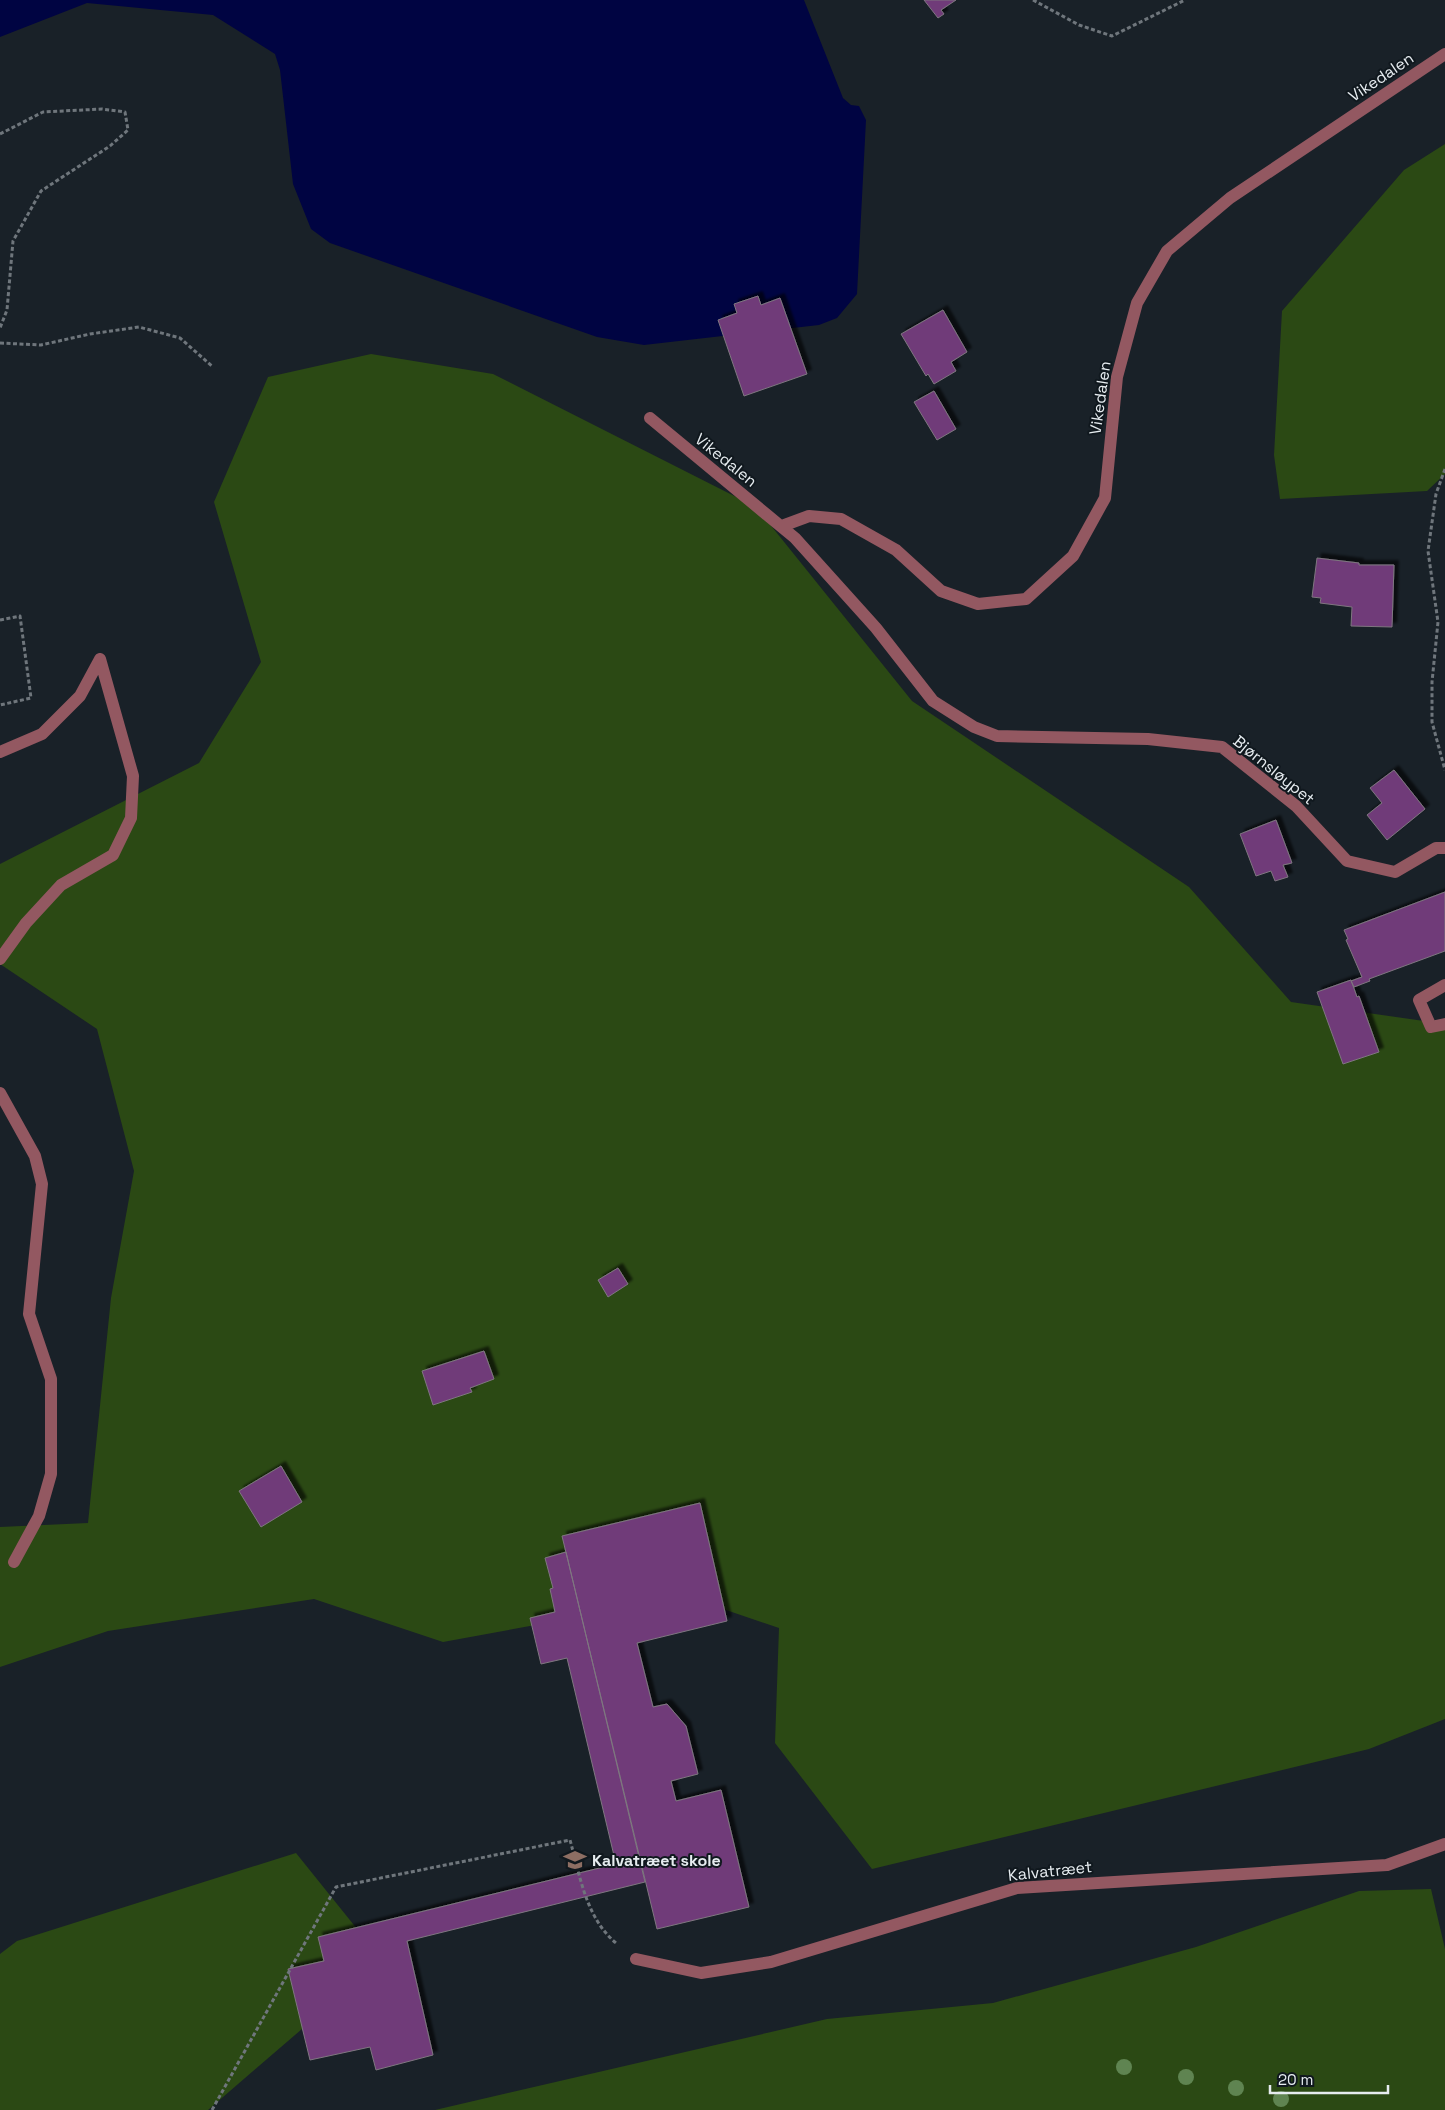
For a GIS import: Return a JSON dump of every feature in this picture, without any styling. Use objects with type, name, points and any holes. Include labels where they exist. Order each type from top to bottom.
[{"type":"street","name":"Vikedalen","points":[[782,526],[809,516],[841,519],[896,550],[941,591],[978,604],[1026,599],[1073,556],[1105,498],[1117,378],[1137,303],[1167,251],[1230,198],[1445,54]]},
{"type":"street","name":"Vikedalen","points":[[650,418],[795,538],[876,628],[933,702],[974,727],[997,736]]},
{"type":"street","points":[[0,752],[42,734],[80,696],[100,659],[133,776],[131,818],[113,855],[61,885],[26,923],[0,960]]},
{"type":"street","name":"Bjørnsløypet","points":[[997,736],[1148,739],[1222,748],[1296,806],[1347,861],[1395,872],[1436,848],[1445,848]]},
{"type":"street","points":[[1445,985],[1419,1000],[1431,1027],[1445,1024]]},
{"type":"street","points":[[0,1093],[35,1156],[42,1184],[29,1314],[51,1379],[51,1474],[39,1516],[14,1562]]},
{"type":"street","name":"Kalvatræet","points":[[636,1959],[701,1973],[771,1962],[1017,1888],[1387,1865],[1445,1844]]},
{"type":"path","points":[[1033,0],[1079,25],[1112,36],[1185,0]]},
{"type":"path","points":[[0,134],[43,112],[102,109],[125,112],[128,130],[110,146],[41,191],[14,241],[8,310],[0,328]]},
{"type":"path","points":[[0,343],[41,345],[90,334],[139,327],[180,338],[213,367]]},
{"type":"path","points":[[1445,469],[1436,494],[1428,551],[1438,622],[1432,682],[1432,722],[1445,770]]},
{"type":"path","points":[[0,620],[20,616],[31,698],[0,705]]},
{"type":"path","points":[[212,2110],[336,1887],[570,1840],[588,1906],[607,1935],[636,1959]]},
{"type":"green space","points":[[1445,144],[1445,474],[1427,491],[1280,499],[1274,455],[1282,311],[1404,170]]},
{"type":"green space","points":[[371,354],[493,374],[756,507],[912,701],[1189,887],[1291,1002],[1445,1024],[1445,1719],[1369,1749],[872,1869],[775,1743],[779,1628],[688,1597],[443,1642],[314,1599],[108,1631],[0,1667],[0,1527],[88,1523],[111,1298],[134,1171],[97,1029],[0,964],[0,864],[199,763],[261,662],[214,502],[268,377]]},
{"type":"green space","points":[[296,1853],[382,1960],[208,2110],[0,2110],[0,1954],[17,1941]]},
{"type":"green space","points":[[1431,1889],[1445,1949],[1445,2110],[435,2110],[827,2019],[993,2003],[1196,1947],[1359,1891]]},
{"type":"shaded area","points":[[0,0],[804,0],[843,98],[851,105],[859,106],[866,120],[857,294],[837,318],[819,325],[644,345],[597,337],[330,243],[311,229],[293,184],[280,70],[275,54],[213,15],[87,3],[0,37]]},
{"type":"building","points":[[924,0],[956,0],[941,10],[944,14],[938,18]]},
{"type":"building","points":[[758,296],[761,305],[780,298],[807,374],[744,396],[718,320],[737,313],[734,304]]},
{"type":"building","points":[[943,310],[967,352],[951,362],[956,371],[934,384],[928,374],[926,376],[901,334]]},
{"type":"building","points":[[934,391],[956,429],[937,440],[914,402]]},
{"type":"building","points":[[1317,558],[1359,563],[1359,565],[1394,565],[1392,627],[1351,626],[1352,607],[1320,603],[1321,598],[1312,597]]},
{"type":"building","points":[[1394,770],[1425,809],[1387,840],[1367,815],[1382,803],[1370,788]]},
{"type":"building","points":[[1276,820],[1292,863],[1283,865],[1288,877],[1275,881],[1271,871],[1256,876],[1240,834]]},
{"type":"building","points":[[1445,892],[1445,951],[1369,979],[1370,981],[1354,987],[1351,981],[1362,977],[1346,940],[1348,939],[1344,930]]},
{"type":"building","points":[[1351,980],[1357,997],[1359,996],[1379,1052],[1343,1064],[1317,992]]},
{"type":"building","points":[[618,1268],[628,1284],[608,1297],[598,1280]]},
{"type":"building","points":[[484,1351],[494,1379],[470,1388],[472,1392],[433,1405],[422,1371]]},
{"type":"building","points":[[281,1466],[302,1502],[261,1527],[239,1491]]},
{"type":"building","points":[[700,1503],[727,1621],[637,1643],[653,1707],[667,1704],[686,1726],[698,1774],[671,1781],[676,1801],[721,1790],[749,1907],[657,1929],[562,1536]]},
{"type":"building","points":[[566,1552],[645,1882],[407,1941],[433,2055],[376,2070],[370,2047],[310,2060],[288,1969],[324,1961],[318,1937],[616,1864],[567,1658],[541,1664],[530,1618],[555,1612],[550,1589],[553,1588],[545,1558]]},
{"type":"place","name":"Kalvatræet skole","points":[[575,1860]]}]
